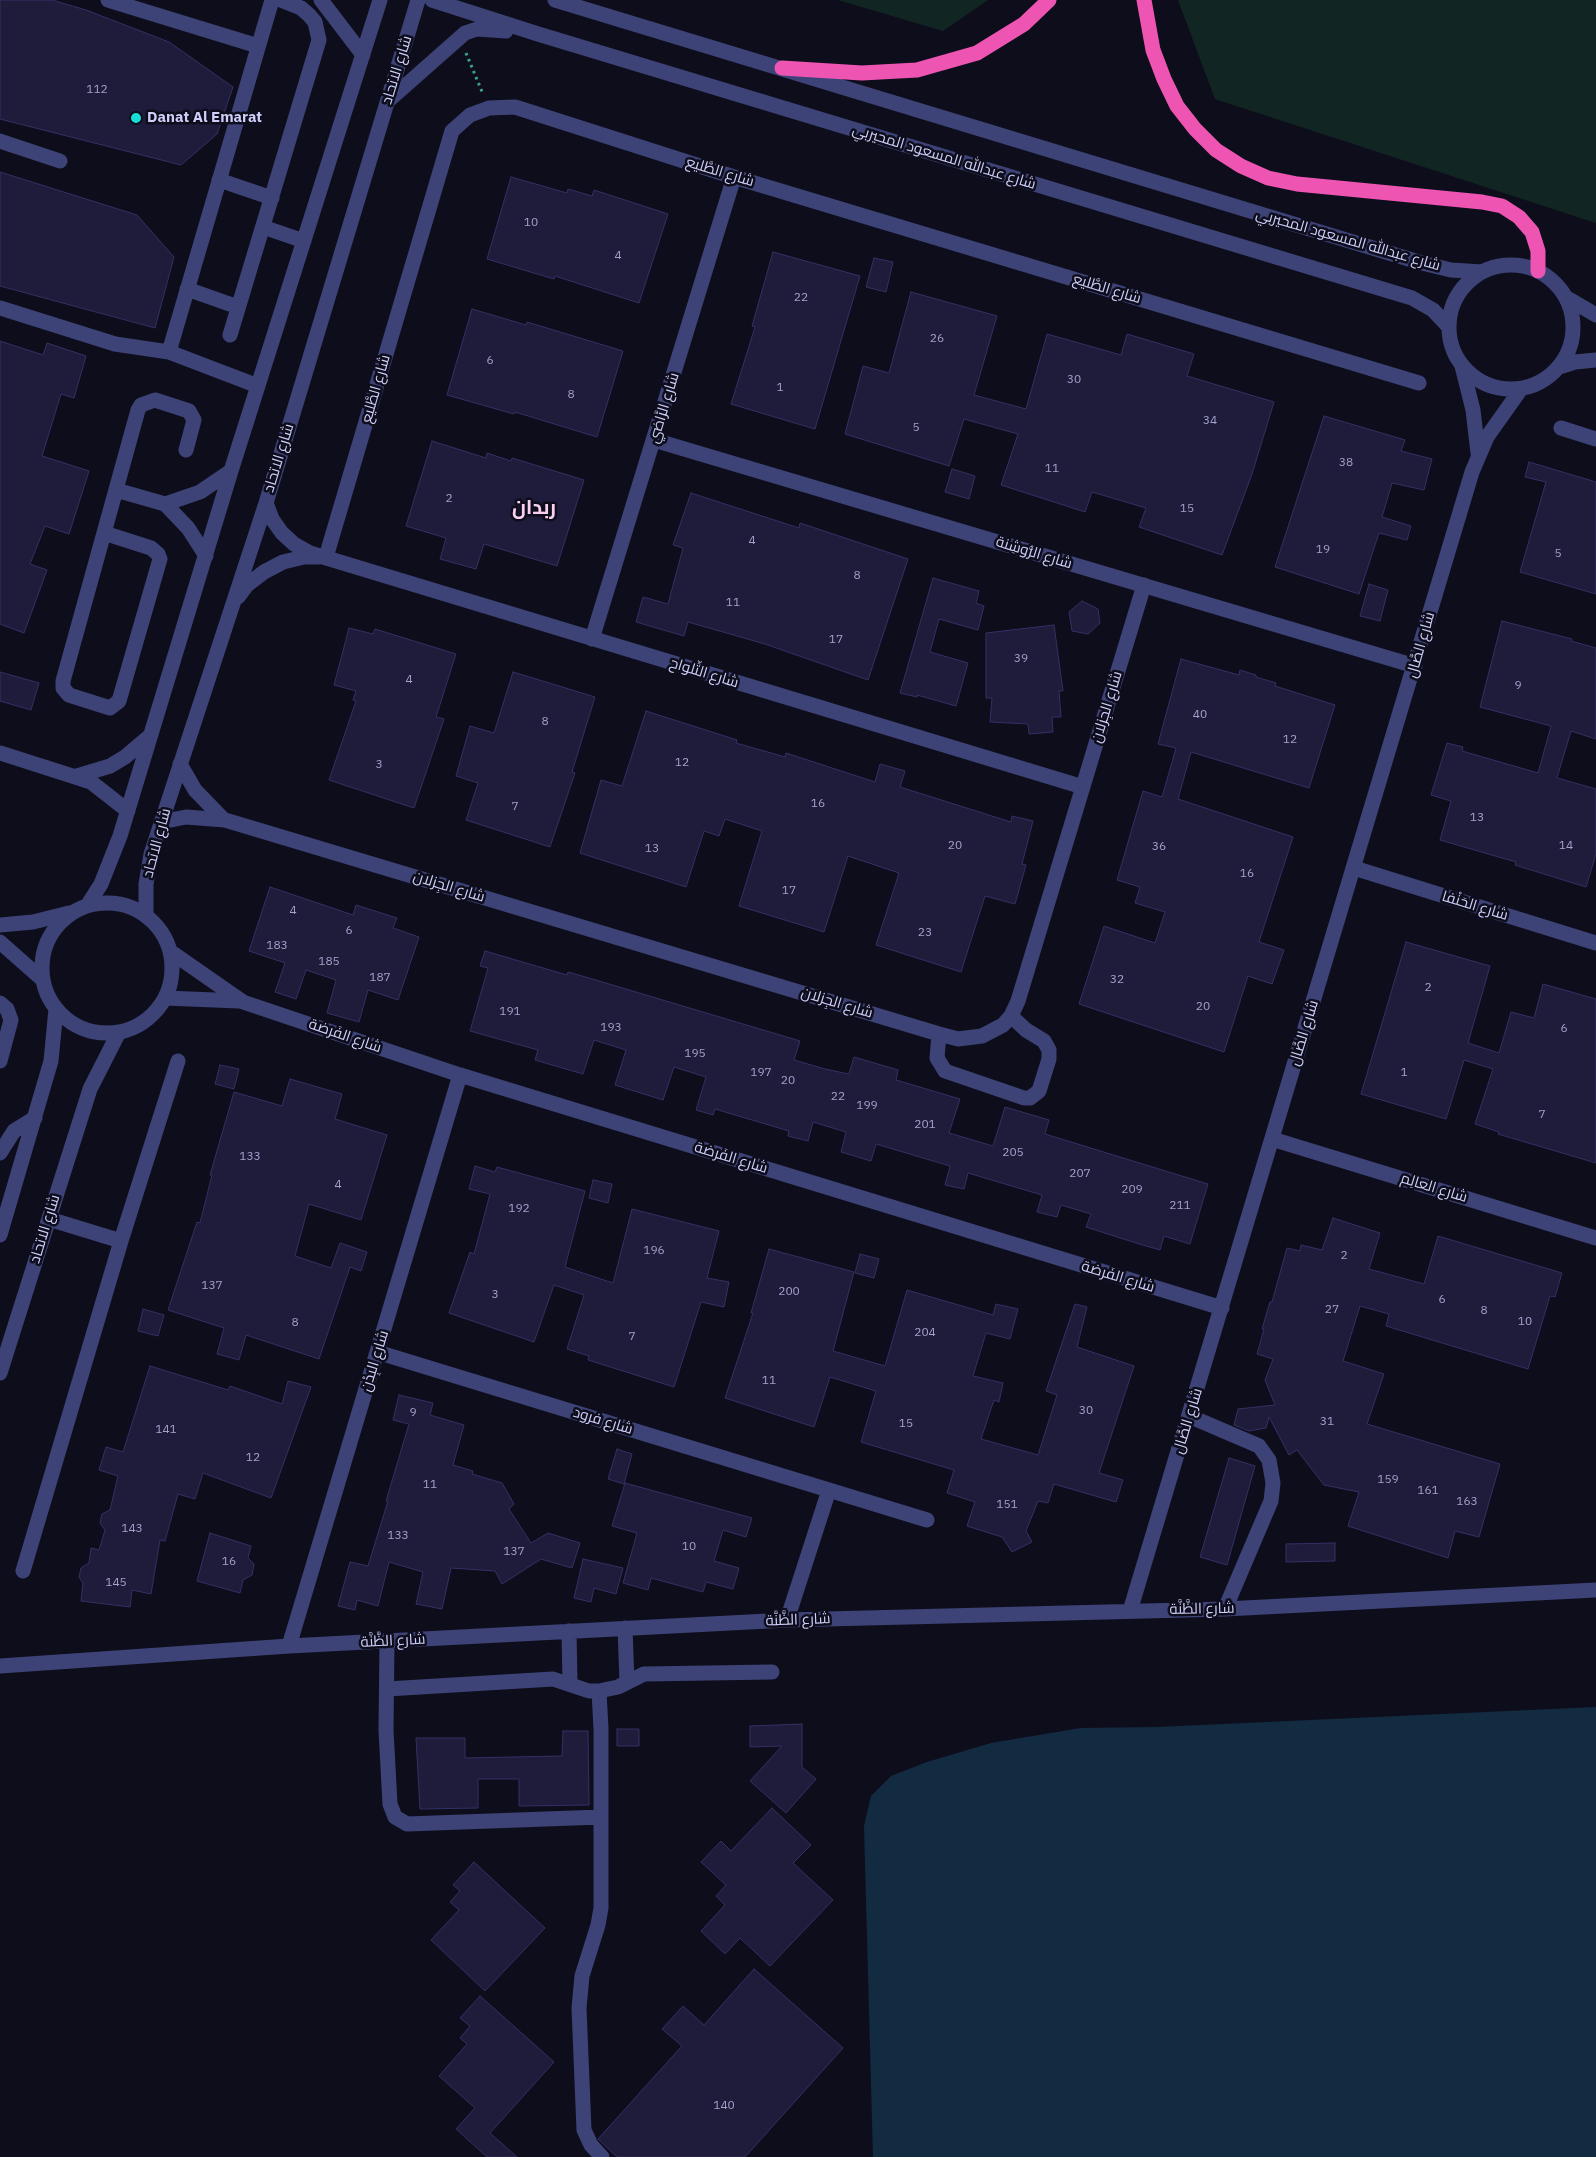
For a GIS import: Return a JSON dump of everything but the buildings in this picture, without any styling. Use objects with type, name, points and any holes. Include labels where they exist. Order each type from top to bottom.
[{"type":"highway","points":[[782,68],[862,73],[917,70],[977,52],[1024,24],[1049,0]]},
{"type":"highway","points":[[1144,0],[1153,50],[1164,79],[1177,106],[1189,122],[1216,150],[1240,166],[1268,178],[1296,184],[1482,202],[1502,206],[1519,217],[1532,232],[1538,251],[1538,271]]},
{"type":"street","points":[[108,0],[258,46]]},
{"type":"street","points":[[168,352],[272,0]]},
{"type":"street","points":[[230,335],[319,40],[315,22],[309,15],[301,8],[281,0]]},
{"type":"street","points":[[321,0],[349,34],[363,55]]},
{"type":"street","points":[[87,906],[112,860],[128,811],[231,472],[380,0]]},
{"type":"street","name":"شارع الاتحاد","points":[[146,915],[147,869],[266,502],[418,0]]},
{"type":"street","name":"شارع عبدالله المسعود المحيربي","points":[[432,0],[538,34],[1412,298],[1432,310],[1449,327]]},
{"type":"street","name":"شارع عبدالله المسعود المحيربي","points":[[555,0],[1422,263],[1452,270],[1482,272]]},
{"type":"street","points":[[387,102],[455,39],[477,30],[538,34]]},
{"type":"street","name":"شارع الطَّليع","points":[[326,557],[452,131],[470,115],[489,108],[516,107],[734,176],[1419,383]]},
{"type":"street","points":[[0,140],[60,161]]},
{"type":"street","name":"شارع الرَّاضي","points":[[592,639],[734,176]]},
{"type":"street","points":[[219,180],[272,198]]},
{"type":"street","points":[[263,227],[304,241]]},
{"type":"street","points":[[1559,367],[1572,341],[1572,312],[1567,298],[1555,282],[1538,271],[1520,266],[1500,266],[1482,272],[1468,282],[1458,295],[1451,311],[1449,327],[1452,348],[1462,366],[1477,379],[1495,387],[1521,388],[1542,381],[1559,367],[1575,362],[1596,360]]},
{"type":"street","points":[[187,289],[238,307]]},
{"type":"street","points":[[1567,298],[1596,315]]},
{"type":"street","points":[[0,308],[115,344],[168,352],[258,386]]},
{"type":"street","name":"شارع الصَّال","points":[[1462,366],[1473,410],[1478,455]]},
{"type":"street","name":"شارع الصَّال","points":[[1130,1611],[1478,455],[1497,420],[1521,388]]},
{"type":"street","points":[[104,533],[151,548],[158,554],[160,559],[119,702],[110,708],[69,696],[63,684],[104,533],[138,410],[145,402],[155,400],[185,409],[192,414],[194,420],[186,450]]},
{"type":"street","points":[[1561,428],[1596,438]]},
{"type":"street","name":"شارع الرُّوشِنة","points":[[654,440],[1415,666]]},
{"type":"street","points":[[165,504],[200,492],[231,472]]},
{"type":"street","points":[[116,490],[165,504],[188,528],[206,556]]},
{"type":"street","name":"شارع التِّلواح","points":[[266,502],[272,519],[282,533],[294,544],[310,553],[1083,787]]},
{"type":"street","name":"شارع التِّلواح","points":[[234,602],[247,585],[264,572],[304,557],[326,557]]},
{"type":"street","name":"شارع الجِزلان","points":[[161,822],[186,817],[226,820],[939,1034],[958,1039],[982,1036],[1003,1025],[1011,1016],[1018,1001],[1144,585]]},
{"type":"street","points":[[77,776],[94,772],[117,762],[151,735]]},
{"type":"street","points":[[0,753],[77,776],[104,790],[128,811]]},
{"type":"street","name":"شارع الجِزلان","points":[[180,764],[195,790],[226,820]]},
{"type":"street","name":"شارع الحَنْفا","points":[[1354,868],[1596,943]]},
{"type":"street","points":[[0,925],[33,922],[104,903],[120,904],[146,915],[159,928],[171,952],[173,967],[171,983],[165,998],[146,1020],[119,1032],[101,1032],[84,1028],[69,1020],[56,1009],[48,995],[43,980],[44,949],[60,922],[73,912]]},
{"type":"street","points":[[0,942],[43,980]]},
{"type":"street","name":"شارع الفَرضة","points":[[171,952],[243,1002]]},
{"type":"street","name":"شارع الفَرضة","points":[[165,998],[243,1002],[460,1075],[1222,1308]]},
{"type":"street","points":[[0,1003],[9,1012],[11,1020],[0,1061]]},
{"type":"street","points":[[0,1235],[51,1061],[56,1009]]},
{"type":"street","points":[[939,1034],[937,1058],[945,1071],[1024,1098],[1030,1098],[1039,1091],[1049,1058],[1049,1050],[1044,1042],[1026,1030],[1011,1016]]},
{"type":"street","name":"شارع الاتحاد","points":[[0,1373],[90,1089],[119,1032]]},
{"type":"street","points":[[23,1571],[121,1241],[178,1061]]},
{"type":"street","name":"شارع البِدْن","points":[[289,1646],[460,1075]]},
{"type":"street","points":[[0,1153],[14,1131],[35,1118]]},
{"type":"street","name":"شارع العالِم","points":[[1272,1139],[1596,1238]]},
{"type":"street","points":[[49,1219],[121,1241]]},
{"type":"street","name":"شارع فرود","points":[[377,1352],[927,1520]]},
{"type":"street","points":[[1189,1416],[1259,1446],[1269,1460],[1273,1483],[1271,1501],[1225,1609]]},
{"type":"street","points":[[787,1620],[829,1490]]},
{"type":"street","name":"شارع الظَّنَّة","points":[[0,1666],[289,1646],[787,1620],[1225,1609],[1596,1590]]},
{"type":"street","points":[[625,1628],[627,1682]]},
{"type":"street","points":[[569,1631],[570,1683]]},
{"type":"street","points":[[388,1641],[386,1730],[390,1804],[395,1817],[400,1822],[407,1824],[601,1817]]},
{"type":"street","points":[[386,1689],[546,1679],[570,1683],[589,1691],[599,1692],[618,1687],[638,1676],[650,1674],[772,1672]]},
{"type":"street","points":[[599,1692],[602,1729],[601,1908],[580,1987],[579,2008],[584,2130],[591,2146],[602,2157]]},
{"type":"path","points":[[455,39],[464,49],[489,108]]},
{"type":"green space","points":[[838,0],[988,0],[943,31]]},
{"type":"green space","points":[[1178,0],[1596,0],[1596,223],[1215,99]]},
{"type":"water","points":[[1596,1707],[1596,2157],[873,2157],[864,1826],[871,1796],[891,1776],[927,1762],[991,1743],[1081,1728],[1157,1727]]},
{"type":"place","name":"Danat Al Emarat","points":[[136,118]]},
{"type":"district","name":"ربدان","points":[[534,508]]}]
